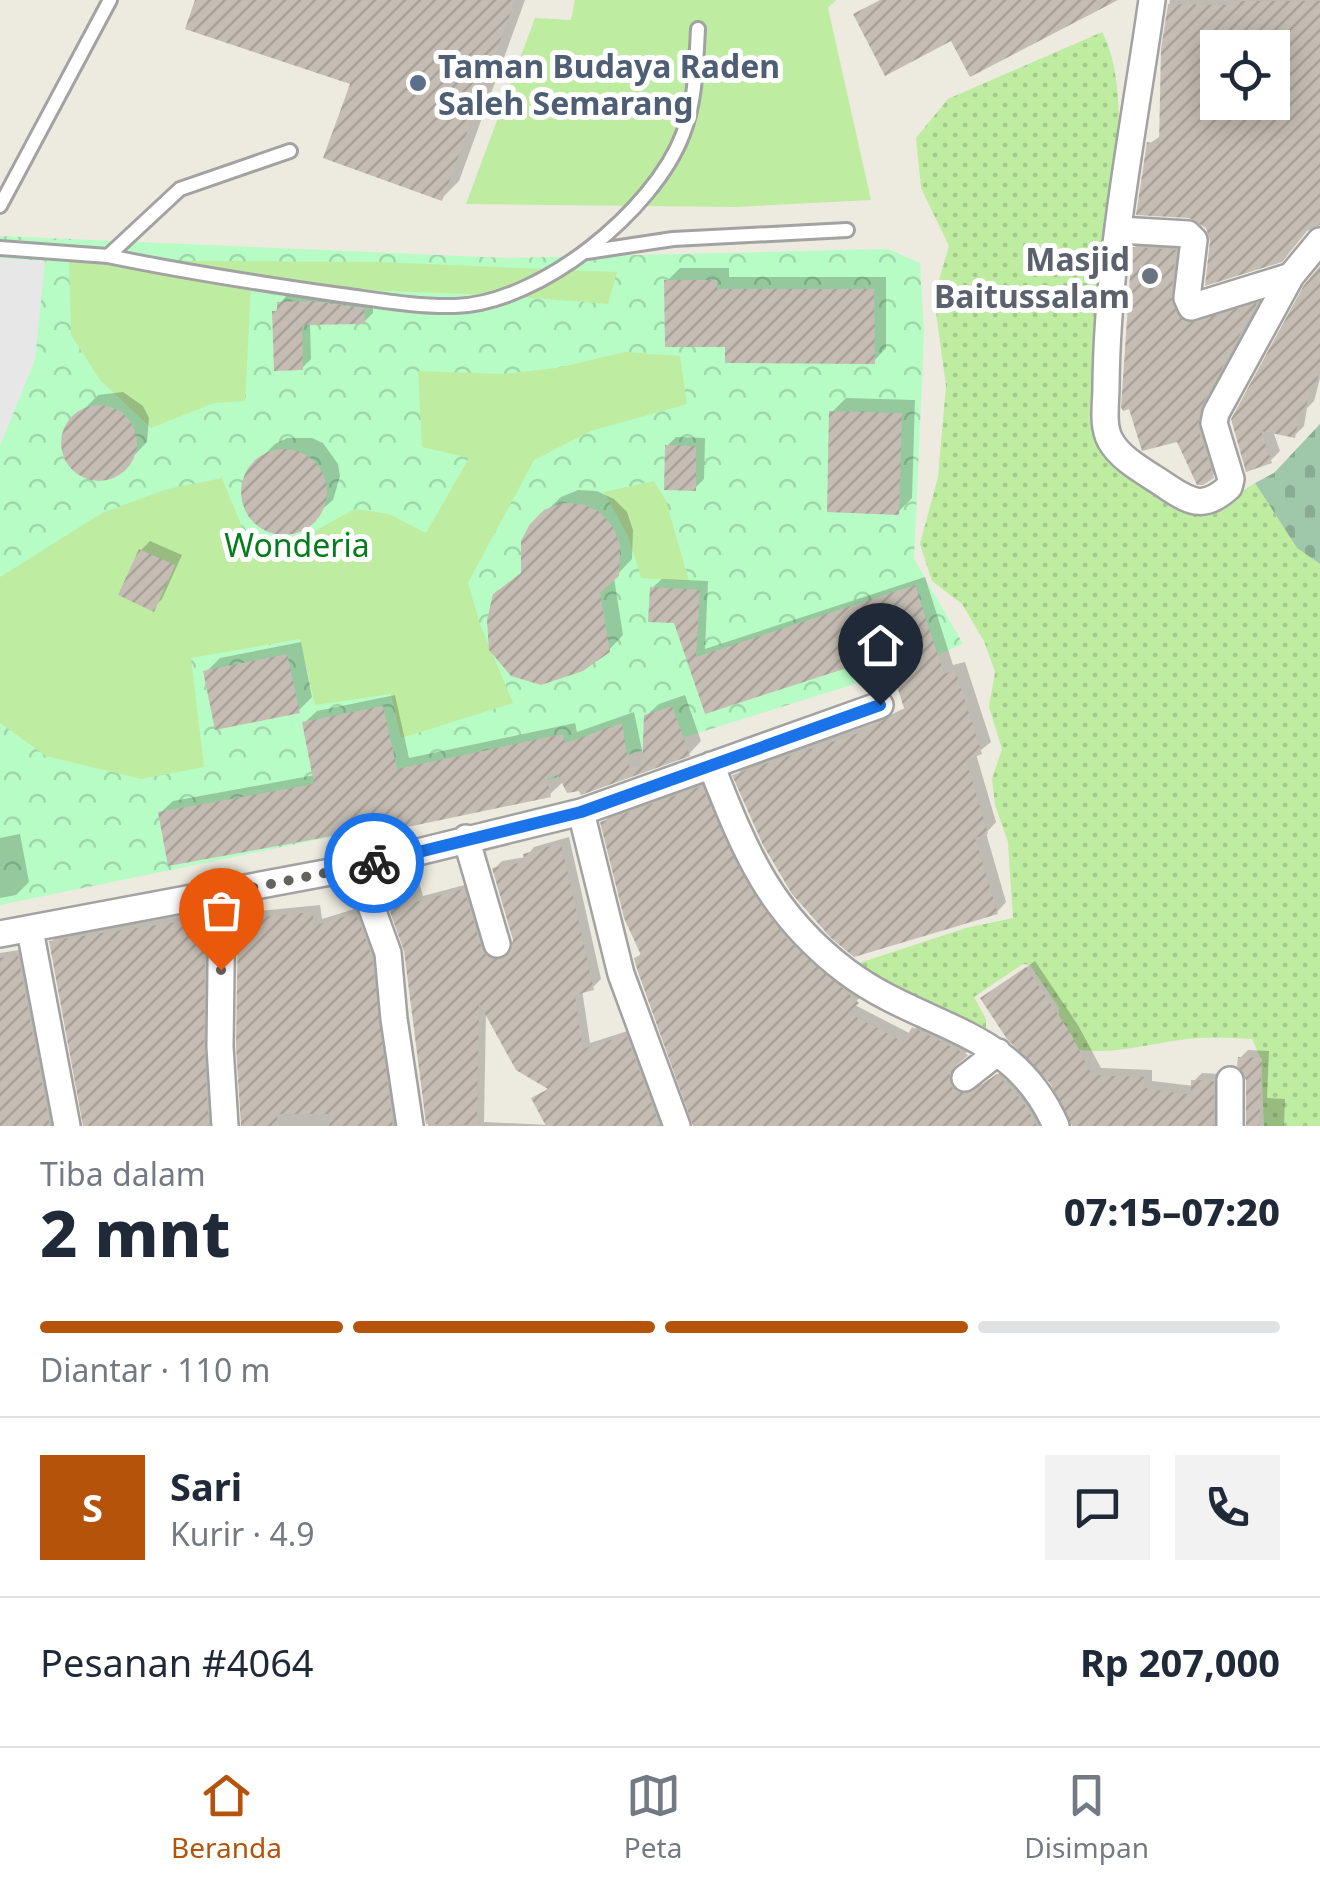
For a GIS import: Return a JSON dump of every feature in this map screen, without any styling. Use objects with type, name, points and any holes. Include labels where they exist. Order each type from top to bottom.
[{"type":"street","points":[[1152,0],[1106,354],[1106,425],[1110,440],[1133,462],[1196,503],[1230,487],[1214,423],[1216,413],[1291,276],[1320,241]]},
{"type":"street","points":[[1120,230],[1188,234],[1194,240],[1187,298],[1191,307],[1291,276]]},
{"type":"street","points":[[0,934],[357,867],[581,812],[880,705]]},
{"type":"street","points":[[710,765],[752,865],[778,903],[856,978],[905,1007],[998,1052],[1043,1096],[1056,1126]]},
{"type":"street","points":[[581,812],[622,974],[677,1126]]},
{"type":"street","points":[[466,838],[497,944]]},
{"type":"street","points":[[357,867],[388,953],[410,1126]]},
{"type":"street","points":[[222,894],[220,1047],[225,1126]]},
{"type":"street","points":[[30,930],[68,1126]]},
{"type":"street","points":[[965,1078],[998,1052]]},
{"type":"street","points":[[1230,1080],[1230,1126]]},
{"type":"lane","points":[[0,206],[110,0]]},
{"type":"lane","points":[[0,248],[108,256],[203,276],[402,303],[458,307],[520,292],[584,252],[647,195],[683,136],[695,88],[698,28]]},
{"type":"lane","points":[[108,256],[180,189],[290,151]]},
{"type":"lane","points":[[584,252],[673,239],[847,230]]},
{"type":"green space","points":[[575,0],[836,0],[828,8],[871,200],[735,207],[466,204],[535,18],[571,20]]},
{"type":"green space","points":[[1102,32],[1113,62],[1119,142],[1112,234],[1093,373],[1097,407],[1112,437],[1145,481],[1233,497],[1255,483],[1297,548],[1320,564],[1320,1126],[1264,1126],[1261,1059],[1252,1039],[1195,1038],[1117,1050],[1075,1049],[1059,1008],[1030,965],[1023,964],[974,997],[986,1019],[986,1030],[978,1031],[896,990],[856,964],[966,928],[1013,918],[1008,842],[995,805],[992,779],[1002,749],[989,707],[995,672],[984,641],[962,604],[932,581],[920,544],[938,477],[946,386],[934,297],[949,246],[921,188],[916,138],[948,99]]},
{"type":"green space","name":"Wonderia","points":[[0,236],[508,258],[888,249],[920,263],[924,335],[914,559],[963,644],[912,666],[433,816],[0,905]]},
{"type":"green space","points":[[69,260],[380,262],[617,272],[608,304],[495,295],[251,286],[245,401],[214,403],[151,428],[100,380],[71,335]]},
{"type":"green space","points":[[625,352],[680,356],[687,404],[591,431],[534,460],[468,583],[480,624],[513,703],[401,738],[391,694],[315,705],[300,639],[191,658],[204,767],[141,779],[46,756],[0,723],[0,577],[102,513],[167,489],[222,478],[254,556],[309,534],[355,509],[389,514],[426,533],[469,458],[422,447],[418,371],[502,374],[557,368]]},
{"type":"green space","points":[[1320,424],[1320,564],[1297,548],[1255,483],[1274,473]]},
{"type":"green space","points":[[654,481],[666,501],[689,581],[641,578],[629,538],[604,492]]},
{"type":"shaded area","points":[[0,258],[45,261],[35,360],[0,446]]},
{"type":"building","name":"Taman Budaya Raden Saleh Semarang","points":[[195,0],[515,0],[442,201],[323,158],[350,84],[185,29]]},
{"type":"building","points":[[880,0],[1118,0],[970,77],[951,41],[885,76],[853,14]]},
{"type":"building","points":[[1320,1],[1320,225],[1307,231],[1282,262],[1205,286],[1210,241],[1206,228],[1189,218],[1136,215],[1147,142],[1159,144],[1161,49],[1168,4]]},
{"type":"building","points":[[1132,247],[1176,250],[1171,297],[1177,314],[1187,323],[1257,303],[1200,409],[1198,428],[1214,478],[1203,485],[1197,485],[1177,442],[1142,451],[1129,409],[1123,411],[1121,407]]},
{"type":"building","points":[[1320,266],[1320,364],[1316,386],[1311,385],[1305,413],[1300,412],[1295,438],[1261,431],[1272,463],[1246,472],[1231,419],[1304,285]]},
{"type":"building","points":[[664,280],[717,280],[717,289],[874,289],[875,364],[725,363],[725,347],[665,347]]},
{"type":"building","points":[[312,301],[364,308],[365,324],[302,325],[303,370],[274,371],[272,311],[277,311],[277,302]]},
{"type":"building","points":[[99,405],[126,416],[137,443],[126,470],[99,481],[72,470],[61,443],[72,416]]},
{"type":"building","points":[[829,411],[902,413],[899,515],[827,512]]},
{"type":"building","points":[[665,445],[696,446],[696,491],[664,490]]},
{"type":"building","points":[[284,449],[308,456],[320,468],[327,492],[320,516],[308,528],[284,535],[260,528],[248,516],[241,492],[248,468],[260,456]]},
{"type":"building","points":[[562,503],[582,504],[600,512],[613,527],[620,545],[619,576],[600,593],[610,652],[583,671],[541,685],[511,676],[489,650],[487,620],[493,594],[521,573],[521,541],[530,524],[544,510]]},
{"type":"building","points":[[139,549],[175,565],[154,612],[118,595]]},
{"type":"building","points":[[915,585],[944,674],[955,670],[982,754],[966,760],[988,834],[975,838],[998,914],[854,957],[831,938],[792,894],[763,845],[732,775],[865,731],[864,728],[905,711],[887,655],[705,714],[674,623],[648,622],[650,587],[700,590],[696,657]]},
{"type":"building","points":[[287,654],[300,713],[215,730],[203,671]]},
{"type":"building","points":[[383,706],[397,769],[563,734],[565,743],[622,723],[629,767],[642,766],[644,715],[672,706],[690,756],[581,795],[579,791],[567,793],[558,775],[547,779],[551,797],[393,830],[396,841],[355,851],[353,843],[340,845],[338,835],[168,866],[158,812],[314,784],[302,722]]},
{"type":"building","points":[[702,786],[749,887],[786,938],[859,1003],[848,1013],[904,1042],[912,1027],[968,1055],[950,1071],[953,1089],[968,1094],[997,1074],[1024,1103],[1037,1126],[693,1126],[637,969],[634,958],[641,955],[624,918],[600,822]]},
{"type":"building","points":[[561,843],[594,990],[575,995],[583,1049],[626,1035],[660,1126],[546,1126],[531,1098],[548,1089],[516,1070],[479,1003],[477,1125],[426,1124],[404,951],[378,878],[406,872],[415,902],[464,889],[482,949],[487,956],[501,960],[509,954],[513,940],[492,868],[525,862],[523,854]]},
{"type":"building","points":[[313,912],[314,926],[356,913],[372,957],[393,1126],[329,1126],[330,1114],[277,1114],[278,1126],[241,1126],[236,1047],[238,919]]},
{"type":"building","points":[[190,920],[191,924],[205,923],[204,1047],[209,1126],[83,1126],[49,941]]},
{"type":"building","points":[[18,955],[50,1126],[0,1126],[0,958]]},
{"type":"building","points":[[1026,967],[1071,1034],[1092,1075],[1145,1077],[1144,1088],[1191,1095],[1191,1080],[1214,1081],[1214,1126],[1072,1126],[1050,1083],[1007,1039],[980,998]]},
{"type":"building","points":[[1238,1057],[1262,1058],[1259,1126],[1246,1126],[1246,1080],[1237,1066]]},
{"type":"way so far","points":[[221,970],[222,894],[374,863]]},
{"type":"place","name":"Taman Budaya Raden Saleh Semarang","points":[[418,83]]},
{"type":"place","name":"Masjid Baitussalam","points":[[1150,276]]},
{"type":"route","points":[[374,863],[581,812],[880,705]]}]
